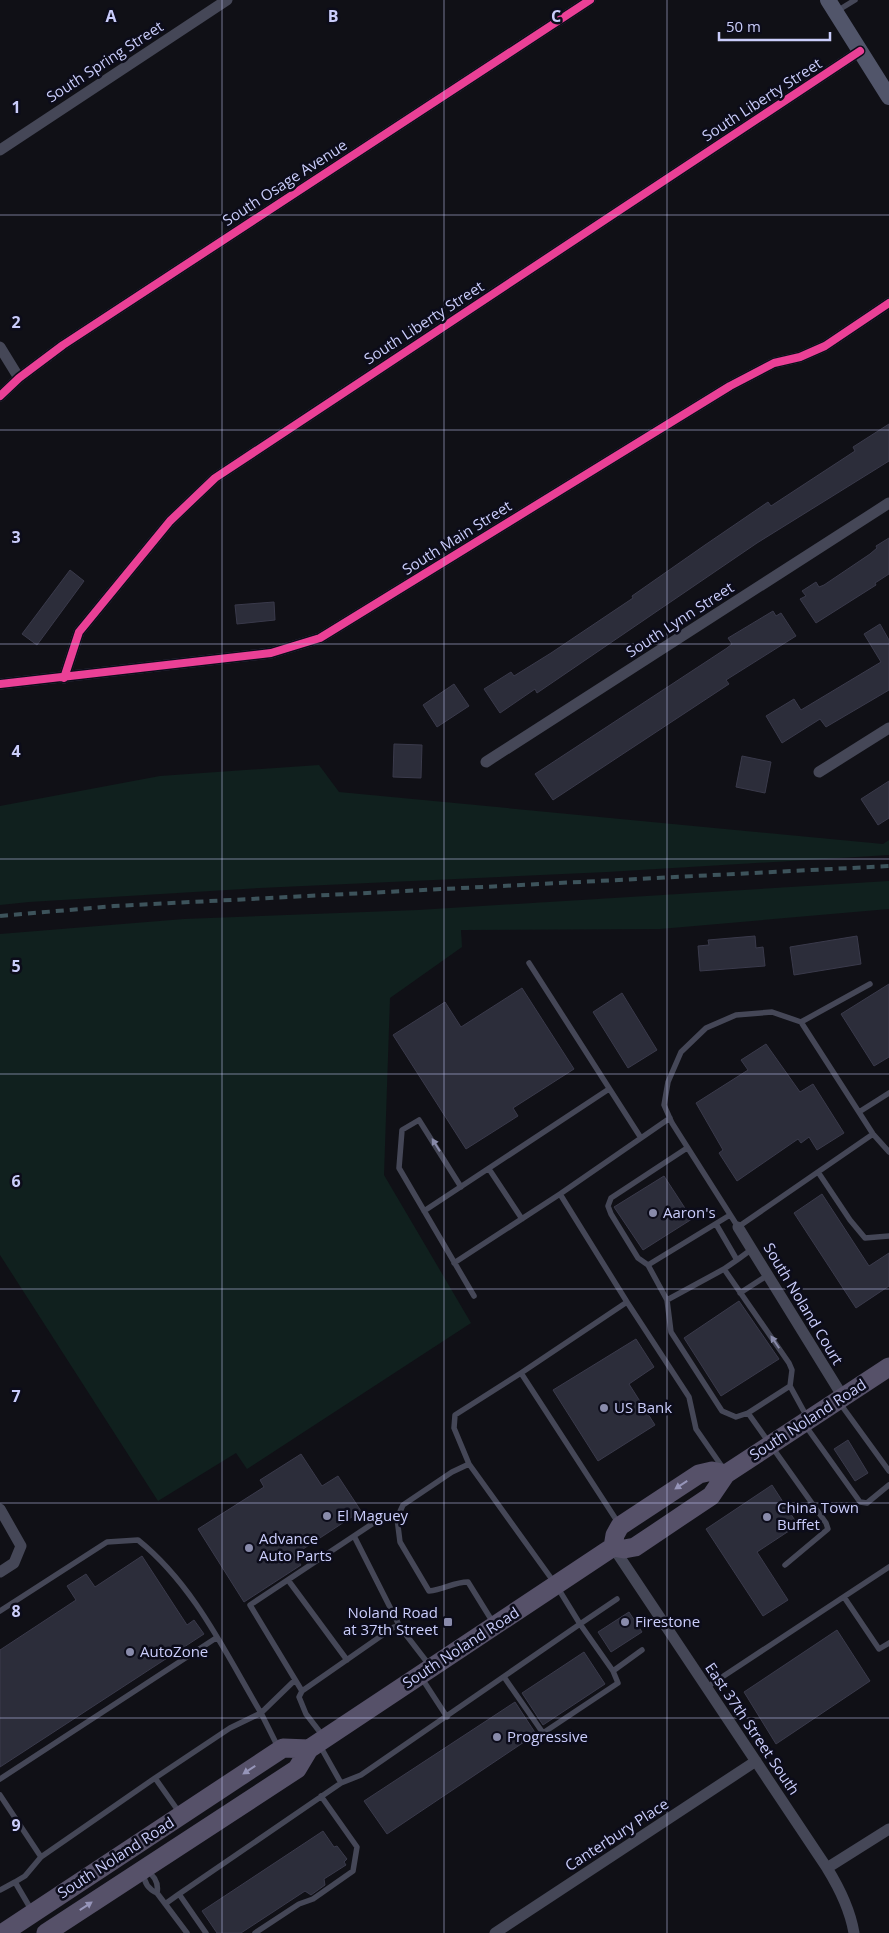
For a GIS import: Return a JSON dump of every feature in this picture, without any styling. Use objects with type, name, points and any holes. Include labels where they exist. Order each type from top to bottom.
[{"type":"main road","points":[[832,6],[889,97]]},
{"type":"main road","name":"South Noland Road","points":[[46,1933],[296,1769],[317,1743],[613,1547],[624,1549],[635,1547],[711,1496],[726,1474],[889,1366]]},
{"type":"main road","points":[[613,1547],[615,1536],[620,1526],[699,1474],[712,1472],[726,1474]]},
{"type":"main road","points":[[280,1750],[317,1743]]},
{"type":"main road","name":"South Noland Road","points":[[3,1933],[280,1750]]},
{"type":"main road","points":[[122,1854],[140,1871]]},
{"type":"street","name":"South Spring Street","points":[[0,150],[227,0]]},
{"type":"street","name":"South Osage Avenue","points":[[0,396],[19,378],[64,345],[590,0]]},
{"type":"street","name":"South Liberty Street","points":[[64,678],[79,632],[170,521],[215,478],[860,51]]},
{"type":"street","name":"South Main Street","points":[[0,684],[271,653],[320,638],[730,386],[774,363],[800,357],[825,346],[889,303]]},
{"type":"street","points":[[0,348],[19,378]]},
{"type":"street","name":"South Lynn Street","points":[[486,762],[889,503]]},
{"type":"street","points":[[819,772],[889,728]]},
{"type":"street","name":"South Noland Court","points":[[738,1227],[840,1399]]},
{"type":"street","points":[[0,1509],[21,1546],[14,1563],[0,1572]]},
{"type":"street","name":"East 37th Street South","points":[[613,1547],[841,1890],[852,1919],[854,1933]]},
{"type":"street","name":"Canterbury Place","points":[[495,1933],[756,1761]]},
{"type":"street","points":[[827,1868],[889,1829]]},
{"type":"lane","points":[[832,6],[855,0]]},
{"type":"lane","points":[[529,963],[641,1138]]},
{"type":"lane","points":[[870,984],[801,1022],[859,1112],[889,1152]]},
{"type":"lane","name":"South Noland Court","points":[[738,1227],[670,1118],[664,1105],[668,1082],[681,1052],[706,1028],[736,1015],[772,1012],[801,1022]]},
{"type":"lane","points":[[424,1211],[609,1089]]},
{"type":"lane","points":[[859,1112],[889,1093]]},
{"type":"lane","points":[[454,1263],[560,1194],[670,1118]]},
{"type":"lane","points":[[462,1186],[419,1120],[402,1130],[399,1168],[474,1296]]},
{"type":"lane","points":[[738,1227],[874,1134]]},
{"type":"lane","points":[[687,1148],[611,1198],[608,1206],[611,1214],[638,1258],[648,1265],[668,1300],[670,1332],[722,1411],[736,1417],[748,1413],[790,1386]]},
{"type":"lane","points":[[489,1169],[522,1219]]},
{"type":"lane","points":[[818,1172],[850,1220],[865,1238],[889,1236]]},
{"type":"lane","points":[[560,1194],[689,1397],[696,1429],[726,1474]]},
{"type":"lane","points":[[648,1265],[730,1215]]},
{"type":"lane","points":[[716,1224],[737,1260]]},
{"type":"lane","points":[[668,1300],[724,1269],[752,1249]]},
{"type":"lane","points":[[724,1269],[789,1363],[792,1370],[790,1386],[806,1421],[860,1502],[867,1503],[889,1485]]},
{"type":"lane","points":[[740,1293],[768,1275]]},
{"type":"lane","points":[[504,1677],[542,1733],[618,1683],[613,1670],[556,1586],[469,1464],[454,1428],[455,1414],[628,1302]]},
{"type":"lane","points":[[521,1373],[620,1526]]},
{"type":"lane","points":[[840,1399],[889,1471]]},
{"type":"lane","points":[[748,1413],[826,1523],[828,1529],[785,1565]]},
{"type":"lane","points":[[469,1464],[452,1472],[403,1505],[397,1518],[400,1542],[429,1591],[444,1590],[455,1582],[468,1582],[495,1626]]},
{"type":"lane","points":[[302,1691],[250,1605],[378,1520],[397,1518]]},
{"type":"lane","points":[[354,1536],[400,1627],[426,1671],[447,1717]]},
{"type":"lane","points":[[0,1611],[107,1542],[138,1540],[155,1554],[187,1589],[261,1713],[280,1750]]},
{"type":"lane","points":[[707,1687],[889,1567]]},
{"type":"lane","points":[[288,1580],[346,1660]]},
{"type":"lane","points":[[844,1597],[878,1649],[889,1643]]},
{"type":"lane","points":[[164,1904],[321,1796],[341,1783],[361,1775],[617,1599]]},
{"type":"lane","points":[[341,1783],[317,1743],[299,1697],[302,1691],[346,1660],[394,1627],[400,1627]]},
{"type":"lane","points":[[0,1779],[216,1638]]},
{"type":"lane","points":[[613,1670],[642,1650]]},
{"type":"lane","points":[[0,1890],[25,1876],[42,1857],[155,1778],[230,1728],[261,1713],[295,1680]]},
{"type":"lane","points":[[155,1778],[181,1815]]},
{"type":"lane","points":[[0,1795],[42,1857]]},
{"type":"lane","points":[[255,1933],[299,1904],[313,1899],[353,1871],[357,1847],[321,1796]]},
{"type":"lane","points":[[140,1871],[150,1890],[157,1893],[187,1933]]},
{"type":"lane","points":[[140,1871],[153,1875],[158,1886],[157,1893]]},
{"type":"lane","points":[[15,1882],[33,1913]]},
{"type":"lane","points":[[179,1894],[206,1933]]},
{"type":"shaded area","points":[[319,765],[339,792],[883,844],[889,840],[889,855],[607,872],[260,888],[0,905],[0,806],[160,776]]},
{"type":"shaded area","points":[[889,881],[889,909],[660,929],[461,930],[462,947],[390,998],[384,1175],[471,1323],[247,1469],[236,1453],[158,1501],[0,1255],[0,934],[184,919],[418,910]]},
{"type":"building","points":[[889,424],[889,461],[757,543],[537,693],[535,689],[500,713],[484,689],[511,672],[514,676],[551,653],[633,598],[632,596],[768,502],[771,506],[855,451],[853,447]]},
{"type":"building","points":[[889,538],[889,574],[875,583],[876,585],[816,623],[800,599],[806,596],[802,591],[816,582],[819,587],[824,585],[870,554],[877,548],[876,546]]},
{"type":"building","points":[[70,570],[84,581],[37,645],[22,634]]},
{"type":"building","points":[[274,602],[275,620],[237,624],[235,605]]},
{"type":"building","points":[[773,611],[776,616],[781,613],[796,636],[726,680],[729,684],[553,800],[535,774],[727,648],[732,644],[728,638]]},
{"type":"building","points":[[880,624],[889,640],[889,690],[826,727],[820,719],[782,743],[766,716],[794,699],[801,710],[881,662],[864,634]]},
{"type":"building","points":[[454,684],[469,706],[437,727],[423,705]]},
{"type":"building","points":[[394,744],[422,745],[421,778],[393,777]]},
{"type":"building","points":[[742,756],[771,762],[765,793],[736,787]]},
{"type":"building","points":[[889,781],[889,818],[878,825],[861,799]]},
{"type":"building","points":[[755,936],[756,948],[763,947],[765,966],[700,971],[698,946],[709,945],[708,940]]},
{"type":"building","points":[[857,936],[861,964],[794,975],[790,947]]},
{"type":"building","points":[[889,984],[889,1057],[874,1066],[841,1014]]},
{"type":"building","points":[[522,988],[574,1069],[513,1108],[518,1116],[466,1149],[393,1035],[445,1002],[461,1027]]},
{"type":"building","points":[[622,993],[657,1050],[628,1068],[593,1012]]},
{"type":"building","points":[[766,1044],[800,1092],[813,1084],[844,1133],[817,1150],[809,1137],[801,1143],[798,1139],[737,1181],[719,1153],[723,1150],[696,1103],[748,1070],[741,1060]]},
{"type":"building","name":"Aaron's","points":[[664,1176],[692,1219],[643,1250],[614,1207]]},
{"type":"building","points":[[822,1194],[869,1266],[889,1253],[889,1286],[856,1308],[794,1213]]},
{"type":"building","points":[[739,1301],[779,1359],[721,1396],[684,1338]]},
{"type":"building","name":"US Bank","points":[[636,1339],[654,1367],[629,1384],[655,1425],[598,1461],[553,1390]]},
{"type":"building","points":[[848,1440],[868,1473],[855,1481],[834,1449]]},
{"type":"building","points":[[301,1454],[322,1486],[338,1476],[361,1511],[294,1555],[301,1565],[244,1602],[198,1529],[264,1487],[260,1480]]},
{"type":"building","points":[[772,1485],[798,1525],[757,1552],[788,1600],[763,1616],[706,1529]]},
{"type":"building","points":[[142,1556],[187,1625],[194,1620],[204,1634],[0,1767],[0,1650],[76,1600],[67,1586],[86,1574],[95,1587]]},
{"type":"building","name":"Firestone","points":[[629,1612],[642,1632],[611,1652],[598,1632]]},
{"type":"building","points":[[837,1630],[870,1681],[776,1744],[744,1692]]},
{"type":"building","points":[[584,1652],[605,1684],[543,1725],[522,1693]]},
{"type":"building","points":[[515,1702],[536,1734],[387,1834],[364,1801]]},
{"type":"building","points":[[323,1831],[334,1847],[337,1846],[347,1859],[344,1862],[346,1865],[324,1879],[325,1885],[311,1895],[305,1891],[241,1933],[217,1933],[202,1911]]},
{"type":"railway","points":[[0,916],[114,906],[889,866]]},
{"type":"cycle path","points":[[0,396],[19,378],[63,345],[590,0]]},
{"type":"cycle path","points":[[64,678],[79,632],[170,521],[215,478],[860,51]]},
{"type":"cycle path","points":[[0,684],[271,653],[320,638],[730,386],[774,363],[800,357],[825,346],[889,303]]},
{"type":"place","name":"Aaron's","points":[[653,1213]]},
{"type":"place","name":"US Bank","points":[[604,1408]]},
{"type":"place","name":"El Maguey","points":[[327,1516]]},
{"type":"place","name":"China Town Buffet","points":[[767,1517]]},
{"type":"place","name":"Advance Auto Parts","points":[[249,1548]]},
{"type":"place","name":"Noland Road at 37th Street","points":[[448,1622]]},
{"type":"place","name":"Firestone","points":[[625,1622]]},
{"type":"place","name":"AutoZone","points":[[130,1652]]},
{"type":"place","name":"Progressive","points":[[497,1737]]}]
